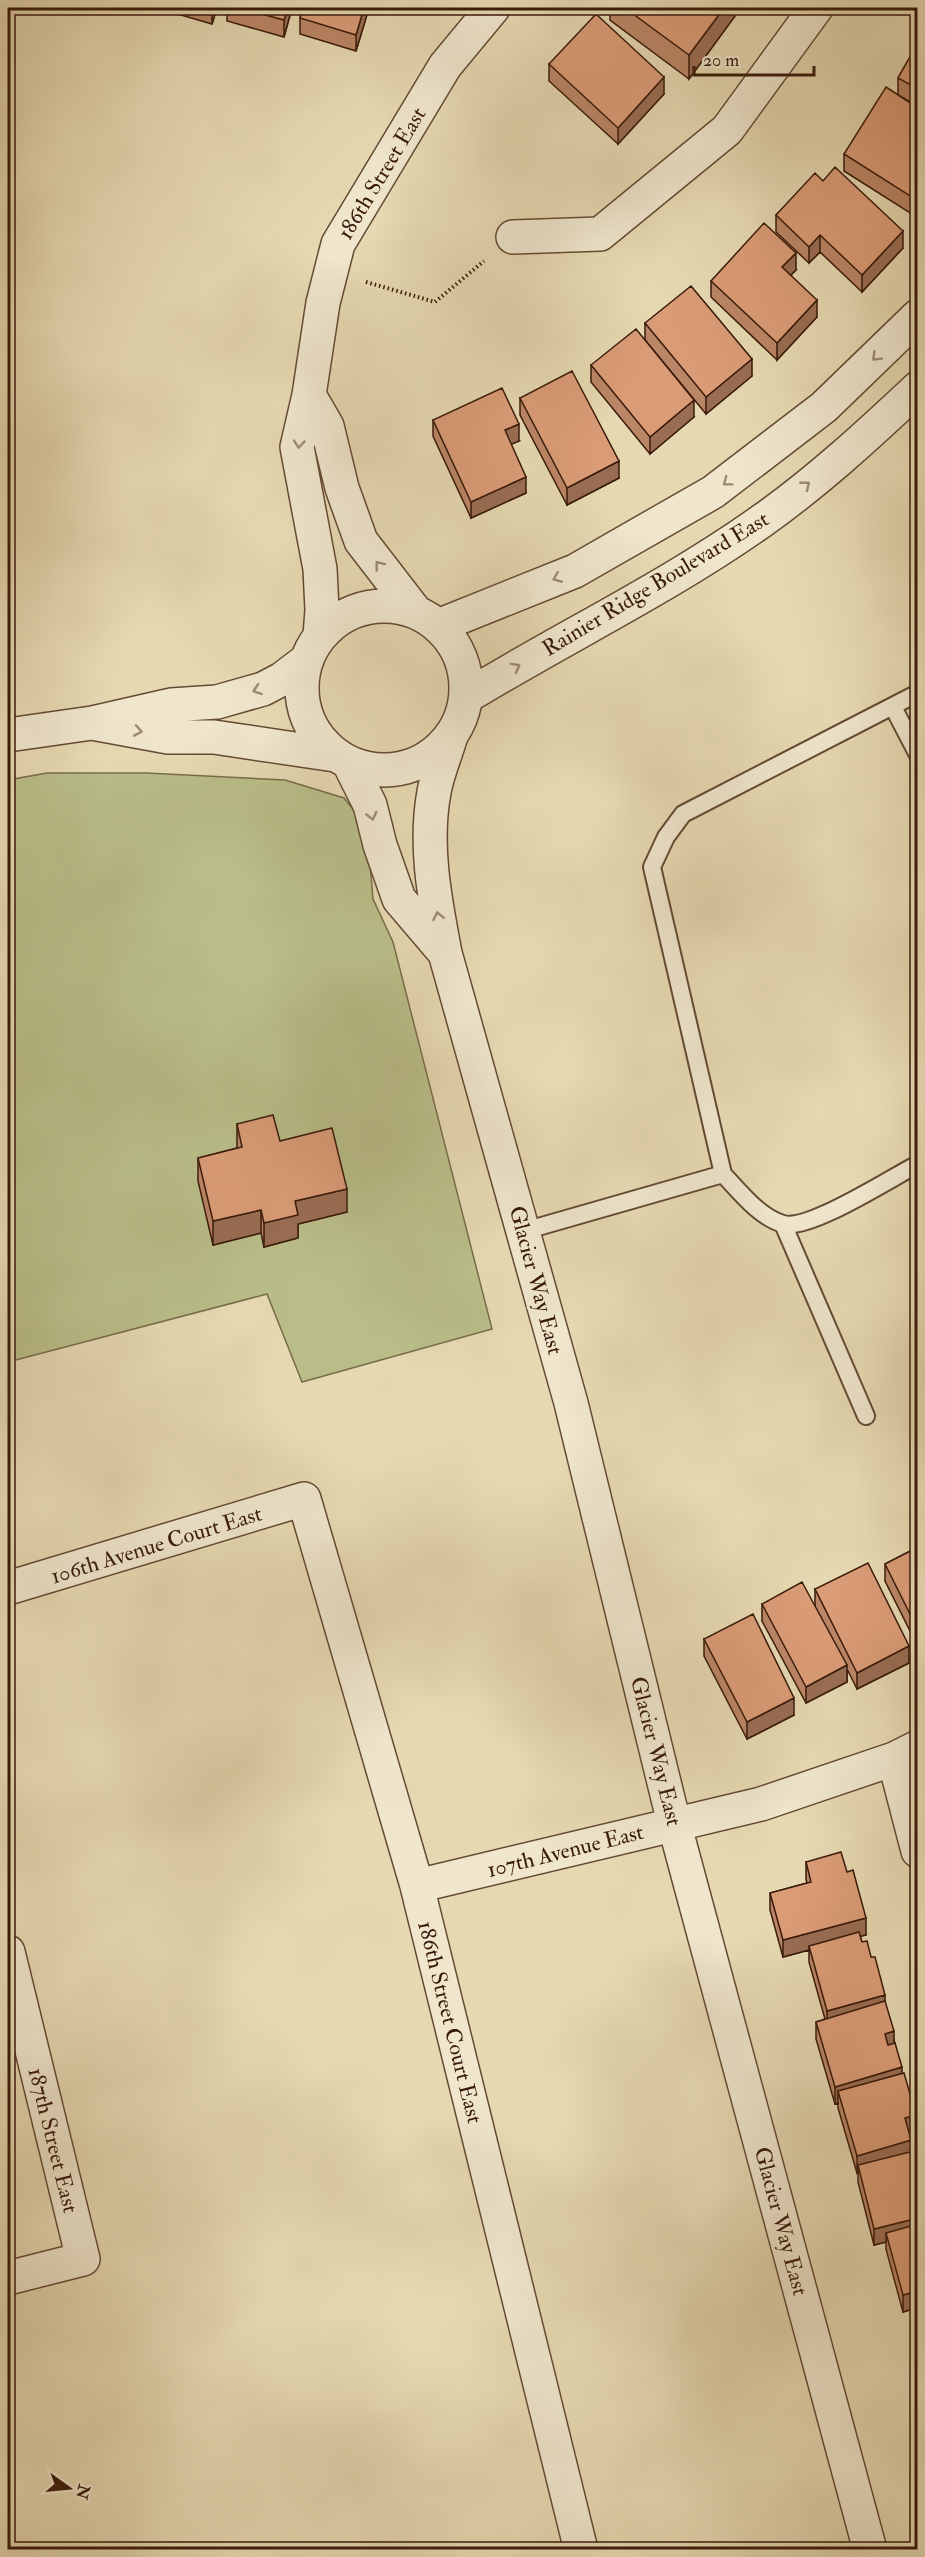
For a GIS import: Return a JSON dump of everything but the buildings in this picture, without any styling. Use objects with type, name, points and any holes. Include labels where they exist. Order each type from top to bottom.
[{"type":"street","name":"186th Street East","points":[[313,648],[322,610],[320,569],[297,447],[309,395],[330,271],[338,244],[445,66],[493,8]]},
{"type":"street","points":[[513,237],[600,234],[727,130],[816,8]]},
{"type":"street","points":[[8,735],[92,723],[171,705],[217,702],[262,689],[282,679],[340,619],[363,608],[389,606],[426,619],[575,571],[713,492],[824,407],[918,316]]},
{"type":"street","name":"Rainier Ridge Boulevard East","points":[[466,697],[655,589],[763,520],[872,431],[918,388]]},
{"type":"street","points":[[92,723],[168,737],[214,737],[342,759],[375,771],[403,769],[429,758],[450,739],[461,719],[466,697],[465,670],[455,646],[426,619],[361,541],[342,488],[327,426],[309,395]]},
{"type":"street","points":[[313,648],[302,686],[305,713],[317,736],[342,759]]},
{"type":"street","name":"Glacier Way East","points":[[450,739],[434,792],[431,844],[431,883],[445,952],[571,1403],[674,1823],[870,2550]]},
{"type":"street","name":"Glacier Way East","points":[[342,759],[370,805],[380,845],[399,899],[445,952]]},
{"type":"street","name":"106th Avenue Court East","points":[[8,1588],[304,1499]]},
{"type":"street","name":"186th Street Court East","points":[[304,1499],[417,1886],[581,2550]]},
{"type":"street","points":[[906,1753],[918,1851]]},
{"type":"street","name":"107th Avenue East","points":[[417,1886],[761,1804],[906,1753]]},
{"type":"street","name":"187th Street East","points":[[8,1952],[83,2259],[8,2278]]},
{"type":"lane","points":[[918,693],[683,814],[666,837],[652,867],[723,1174],[753,1206],[783,1224],[809,1222],[918,1164]]},
{"type":"lane","points":[[892,706],[918,755]]},
{"type":"lane","points":[[524,1232],[723,1174]]},
{"type":"lane","points":[[783,1224],[866,1416]]},
{"type":"path","points":[[330,271],[435,302],[513,237]]},
{"type":"green space","points":[[47,773],[146,773],[285,780],[344,798],[362,820],[368,840],[373,899],[393,942],[492,1329],[302,1382],[267,1294],[8,1362],[8,780]]}]
